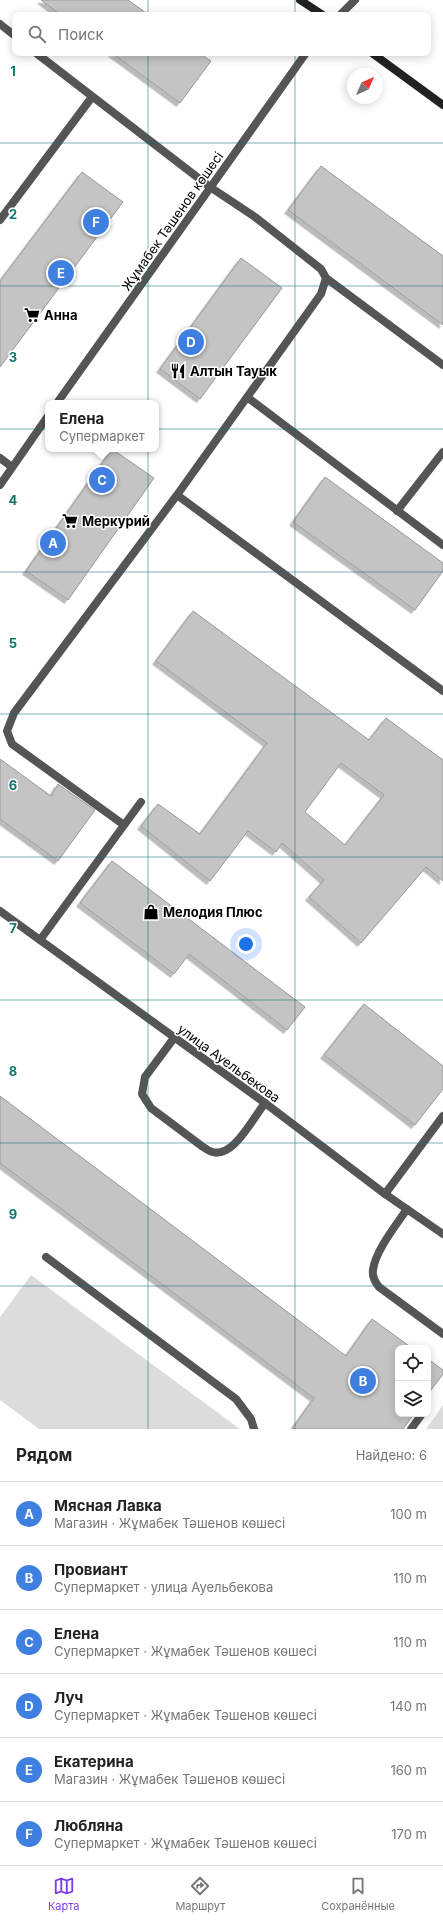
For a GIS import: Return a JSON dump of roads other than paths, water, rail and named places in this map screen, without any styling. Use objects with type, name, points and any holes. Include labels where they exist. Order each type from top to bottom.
[{"type":"main road","points":[[300,0],[318,12]]},
{"type":"main road","points":[[376,56],[443,105]]},
{"type":"street","points":[[343,12],[355,0]]},
{"type":"street","points":[[0,24],[12,34]]},
{"type":"street","points":[[40,56],[210,187],[255,218],[308,258],[321,269],[326,278],[443,365]]},
{"type":"street","name":"Жұмабек Тәшенов көшесі","points":[[59,400],[304,56]]},
{"type":"street","points":[[0,220],[92,97]]},
{"type":"street","points":[[124,825],[12,744],[6,731],[14,713],[177,495],[321,294],[326,278]]},
{"type":"street","points":[[247,396],[443,545]]},
{"type":"street","points":[[0,485],[45,420]]},
{"type":"street","points":[[398,511],[443,452]]},
{"type":"street","points":[[0,458],[12,467]]},
{"type":"street","points":[[177,495],[443,691]]},
{"type":"street","points":[[40,940],[141,802]]},
{"type":"street","name":"улица Ауельбекова","points":[[0,911],[265,1103],[385,1194],[443,1234]]},
{"type":"street","points":[[174,1038],[146,1078],[142,1094],[151,1108],[203,1148],[212,1152],[221,1152],[228,1149],[235,1143],[265,1103]]},
{"type":"street","points":[[385,1194],[443,1116]]},
{"type":"street","points":[[407,1209],[378,1255],[373,1269],[375,1282],[379,1287],[443,1334]]},
{"type":"street","points":[[46,1257],[236,1399],[251,1419],[254,1429]]},
{"type":"street","points":[[411,1429],[420,1417]]},
{"type":"place","name":"Любляна","points":[[96,222]]},
{"type":"place","name":"Екатерина","points":[[61,273]]},
{"type":"place","name":"Анна","points":[[32,315]]},
{"type":"place","name":"Луч","points":[[191,342]]},
{"type":"place","name":"Алтын Тауык","points":[[178,371]]},
{"type":"place","name":"Елена","points":[[102,480]]},
{"type":"place","name":"Меркурий","points":[[70,521]]},
{"type":"place","name":"Мясная Лавка","points":[[53,543]]},
{"type":"place","name":"Мелодия Плюс","points":[[151,912]]},
{"type":"place","name":"Провиант","points":[[363,1381]]}]
